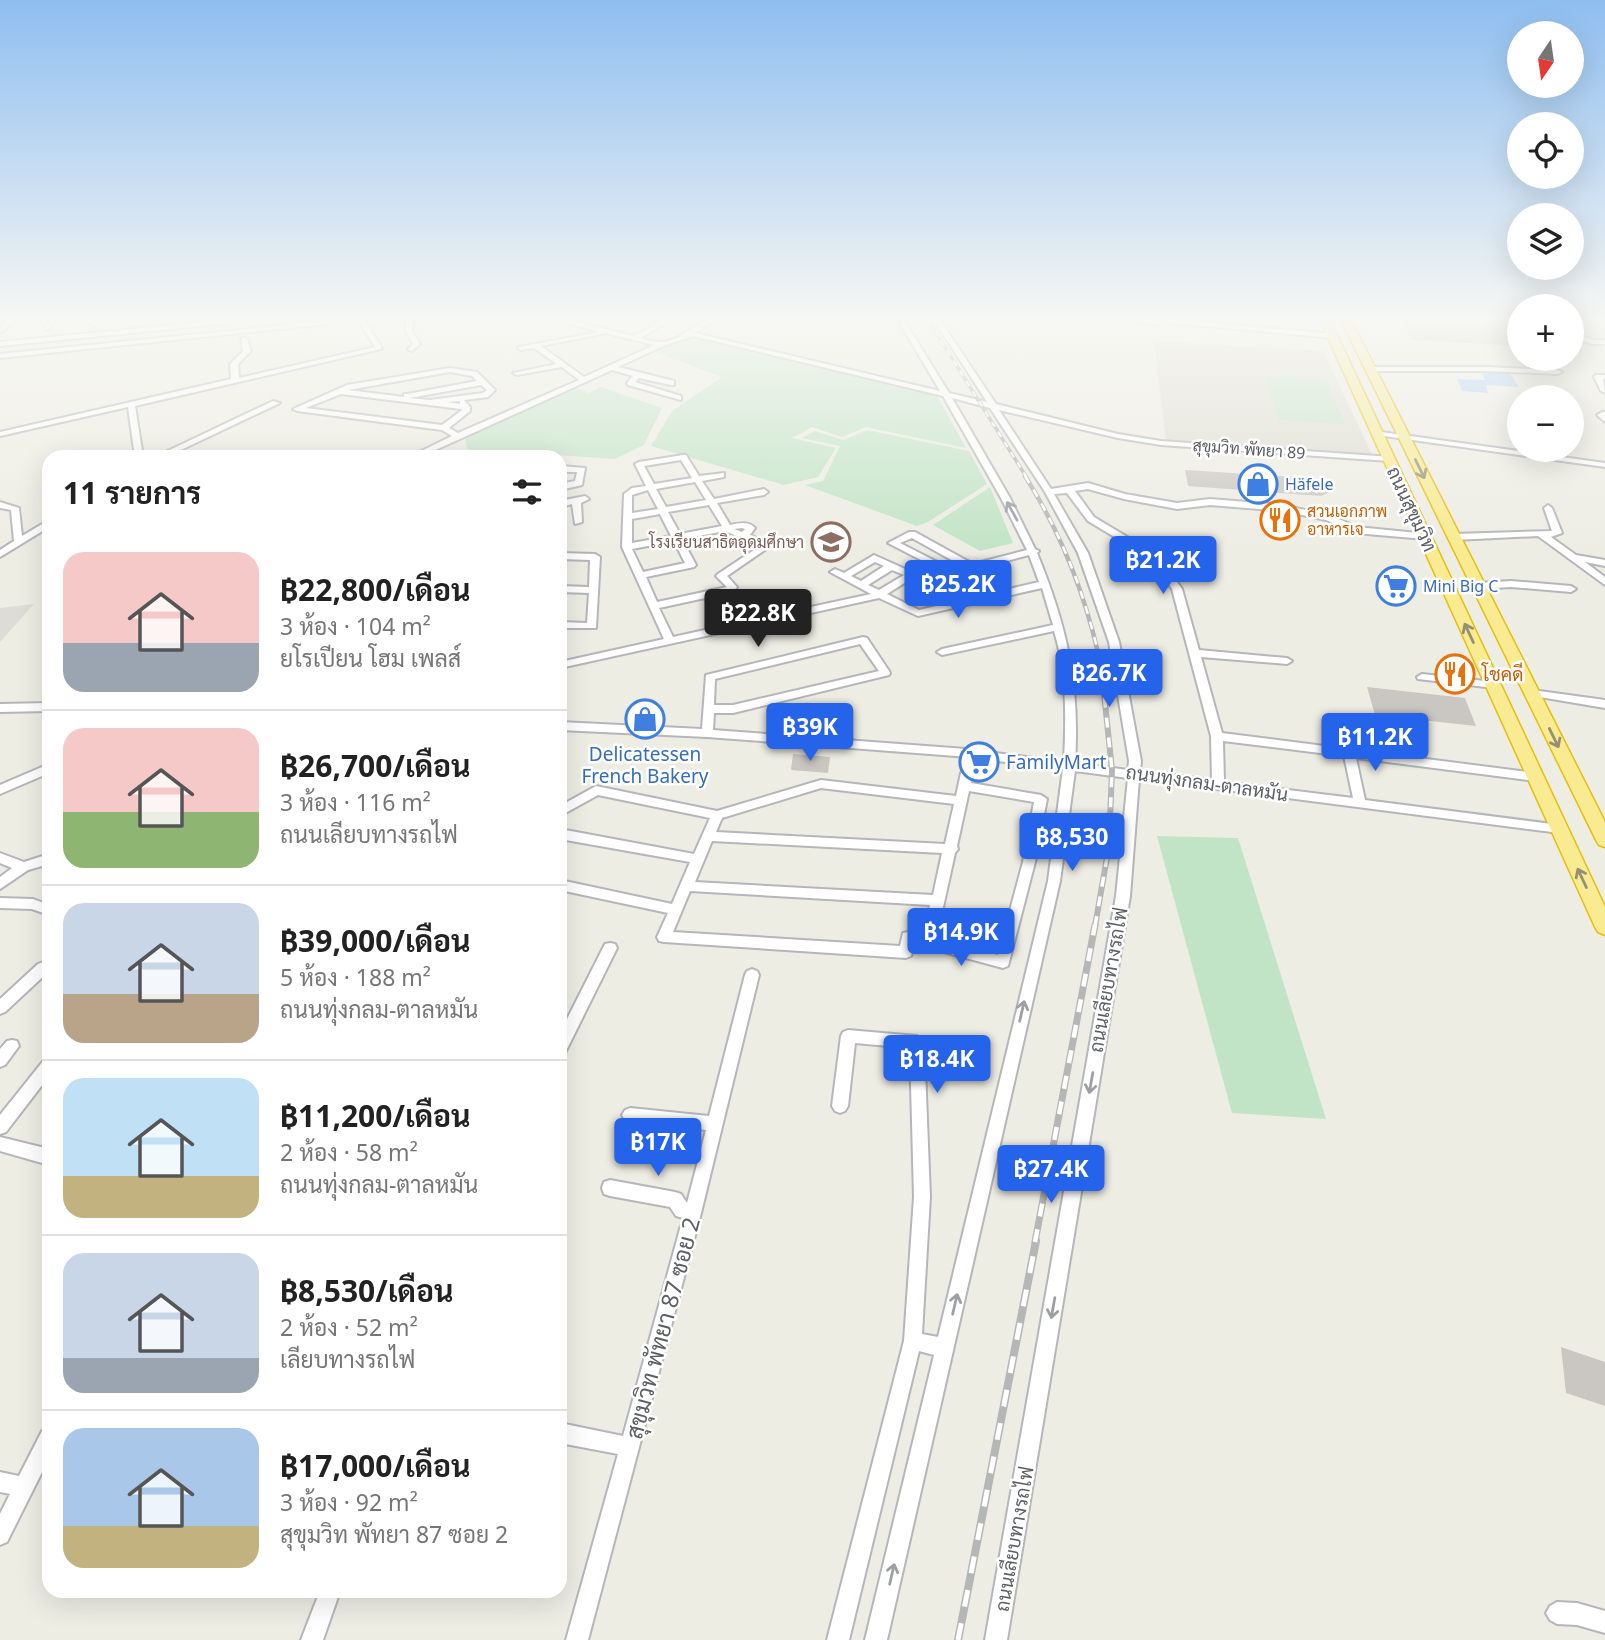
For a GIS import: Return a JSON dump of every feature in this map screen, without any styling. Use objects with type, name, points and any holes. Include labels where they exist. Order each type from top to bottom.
[{"type":"highway","name":"ถนนสุขุมวิท","points":[[1360,397],[1605,926]]},
{"type":"highway","name":"ถนนสุขุมวิท","points":[[1384,397],[1532,693],[1600,820],[1605,840]]},
{"type":"street","points":[[0,434],[163,397]]},
{"type":"street","points":[[323,397],[297,409],[444,428],[457,436]]},
{"type":"street","points":[[381,397],[466,407]]},
{"type":"street","points":[[393,398],[401,397]]},
{"type":"street","points":[[432,402],[472,397]]},
{"type":"street","points":[[428,450],[547,397]]},
{"type":"street","points":[[673,397],[678,398]]},
{"type":"street","points":[[876,1640],[1030,973],[1054,881],[1070,765],[1070,689],[1059,627],[1034,551],[945,397]]},
{"type":"street","name":"สุขุมวิท พัทยา 89","points":[[954,397],[1118,436],[1161,443],[1389,458]]},
{"type":"street","name":"ถนนเลียบทางรถไฟ","points":[[987,397],[1049,492],[1083,553],[1111,630],[1135,761],[1122,897],[996,1640]]},
{"type":"street","points":[[459,398],[466,407]]},
{"type":"street","points":[[174,450],[276,403]]},
{"type":"street","points":[[131,404],[138,450]]},
{"type":"street","points":[[444,428],[466,411],[466,407]]},
{"type":"street","points":[[1605,414],[1601,415],[1605,420]]},
{"type":"street","points":[[452,422],[473,429]]},
{"type":"street","points":[[1377,433],[1605,466]]},
{"type":"street","points":[[639,576],[691,565],[639,464],[683,457],[730,528]]},
{"type":"street","points":[[567,469],[582,470],[579,483],[567,486]]},
{"type":"street","points":[[670,642],[627,547],[629,492],[721,475]]},
{"type":"street","points":[[1049,492],[1088,486],[1177,506],[1210,502],[1283,508],[1329,518],[1354,530],[1425,536]]},
{"type":"street","points":[[1069,490],[1091,519],[1156,558],[1177,589],[1217,736],[1218,784]]},
{"type":"street","points":[[627,517],[764,492]]},
{"type":"street","points":[[567,503],[580,500],[578,522]]},
{"type":"street","points":[[0,505],[15,508],[18,541]]},
{"type":"street","points":[[1454,537],[1527,532],[1545,535],[1557,533],[1548,508]]},
{"type":"street","points":[[627,547],[743,525],[751,528],[744,536],[767,545],[721,576],[731,589],[654,606]]},
{"type":"street","points":[[0,554],[42,527]]},
{"type":"street","points":[[973,568],[912,534],[893,543],[946,572],[973,568],[1034,551]]},
{"type":"street","points":[[1545,535],[1605,582]]},
{"type":"street","points":[[567,556],[596,557],[592,626],[567,625]]},
{"type":"street","points":[[1573,557],[1605,563]]},
{"type":"street","points":[[567,664],[878,595],[911,575],[874,558],[839,574],[878,595],[918,613],[1045,584]]},
{"type":"street","points":[[861,585],[891,566]]},
{"type":"street","points":[[1479,586],[1511,584],[1571,589]]},
{"type":"street","points":[[567,589],[593,590]]},
{"type":"street","points":[[708,595],[729,628]]},
{"type":"street","points":[[942,652],[1059,627]]},
{"type":"street","points":[[707,733],[710,677],[863,640],[885,673],[733,709],[710,709]]},
{"type":"street","points":[[1195,653],[1287,661]]},
{"type":"street","points":[[1422,677],[1493,685]]},
{"type":"street","points":[[1532,693],[1605,704]]},
{"type":"street","points":[[0,708],[42,707]]},
{"type":"street","name":"ถนนทุ่งกลม-ตาลหมัน","points":[[567,726],[707,733],[970,754],[1560,828]]},
{"type":"street","points":[[1217,736],[1536,777]]},
{"type":"street","points":[[929,940],[966,780],[973,766],[970,754]]},
{"type":"street","points":[[1349,754],[1360,803]]},
{"type":"street","points":[[0,790],[42,771]]},
{"type":"street","points":[[716,816],[664,937],[906,952],[908,937],[929,940],[1003,962],[1029,862],[1041,799],[966,780]]},
{"type":"street","points":[[567,808],[596,790],[716,816],[821,784],[962,801]]},
{"type":"street","points":[[567,835],[698,859]]},
{"type":"street","points":[[708,835],[952,849]]},
{"type":"street","points":[[0,858],[23,867]]},
{"type":"street","points":[[0,884],[23,867],[42,861]]},
{"type":"street","points":[[686,886],[939,900]]},
{"type":"street","points":[[567,887],[676,910]]},
{"type":"street","points":[[0,903],[33,904],[42,907]]},
{"type":"street","points":[[567,1034],[610,948]]},
{"type":"street","points":[[0,1008],[42,969]]},
{"type":"street","name":"สุขุมวิท พัทยา 87 ซอย 2","points":[[578,1640],[693,1213],[752,975]]},
{"type":"street","points":[[838,1640],[913,1341],[922,1197],[917,1042],[848,1037],[841,1106]]},
{"type":"street","points":[[0,1060],[12,1046]]},
{"type":"street","points":[[0,1126],[42,1074]]},
{"type":"street","points":[[630,1115],[715,1124]]},
{"type":"street","points":[[0,1144],[42,1155]]},
{"type":"street","points":[[610,1188],[675,1200],[682,1210],[693,1213]]},
{"type":"street","points":[[913,1341],[945,1348]]},
{"type":"street","points":[[567,1434],[630,1447]]},
{"type":"street","points":[[0,1535],[42,1452]]},
{"type":"street","points":[[0,1482],[24,1487]]},
{"type":"street","points":[[312,1640],[327,1598]]},
{"type":"street","points":[[1557,1613],[1577,1614],[1605,1622]]},
{"type":"shaded area","points":[[1161,397],[1345,397],[1372,454],[1166,440]]},
{"type":"shaded area","points":[[34,604],[0,642],[0,608]]},
{"type":"green space","points":[[555,397],[629,397],[662,408],[644,445],[615,459],[567,456],[567,450],[467,449],[465,436]]},
{"type":"green space","points":[[693,397],[937,397],[966,448],[866,427],[842,437],[812,427],[792,438],[836,448],[818,477],[784,485],[651,446],[672,411]]},
{"type":"green space","points":[[1271,397],[1333,397],[1345,424],[1279,420]]},
{"type":"green space","points":[[867,430],[969,451],[987,484],[928,522],[917,526],[805,485],[823,481],[840,446],[802,438],[815,431],[843,440]]},
{"type":"green space","points":[[990,487],[1013,543],[980,551],[933,525]]},
{"type":"green space","points":[[1157,836],[1238,838],[1326,1119],[1232,1113]]},
{"type":"building","name":"Häfele","points":[[1185,470],[1314,478],[1326,482],[1332,491],[1321,496],[1188,486]]},
{"type":"building","points":[[1367,687],[1465,698],[1476,726],[1375,715]]},
{"type":"building","points":[[793,754],[830,757],[828,773],[791,770]]},
{"type":"building","points":[[1561,1347],[1605,1362],[1605,1406],[1566,1393]]},
{"type":"railway","points":[[976,397],[1027,478]]},
{"type":"railway","points":[[1025,476],[1052,524],[1074,573],[1091,623],[1103,676]]},
{"type":"railway","points":[[1095,926],[1109,846],[1112,770],[1102,674]]},
{"type":"railway","points":[[1035,1242],[1095,925]]},
{"type":"railway","points":[[958,1640],[1036,1241]]},
{"type":"place","name":"Häfele","points":[[1258,484]]},
{"type":"place","name":"สวนเอกภาพ อาหารเจ","points":[[1280,520]]},
{"type":"place","name":"โรงเรียนสาธิตอุดมศึกษา","points":[[831,542]]},
{"type":"place","name":"Mini Big C","points":[[1396,586]]},
{"type":"place","name":"โชคดี","points":[[1455,674]]},
{"type":"place","name":"Delicatessen French Bakery","points":[[645,719]]},
{"type":"place","name":"FamilyMart","points":[[979,762]]}]
